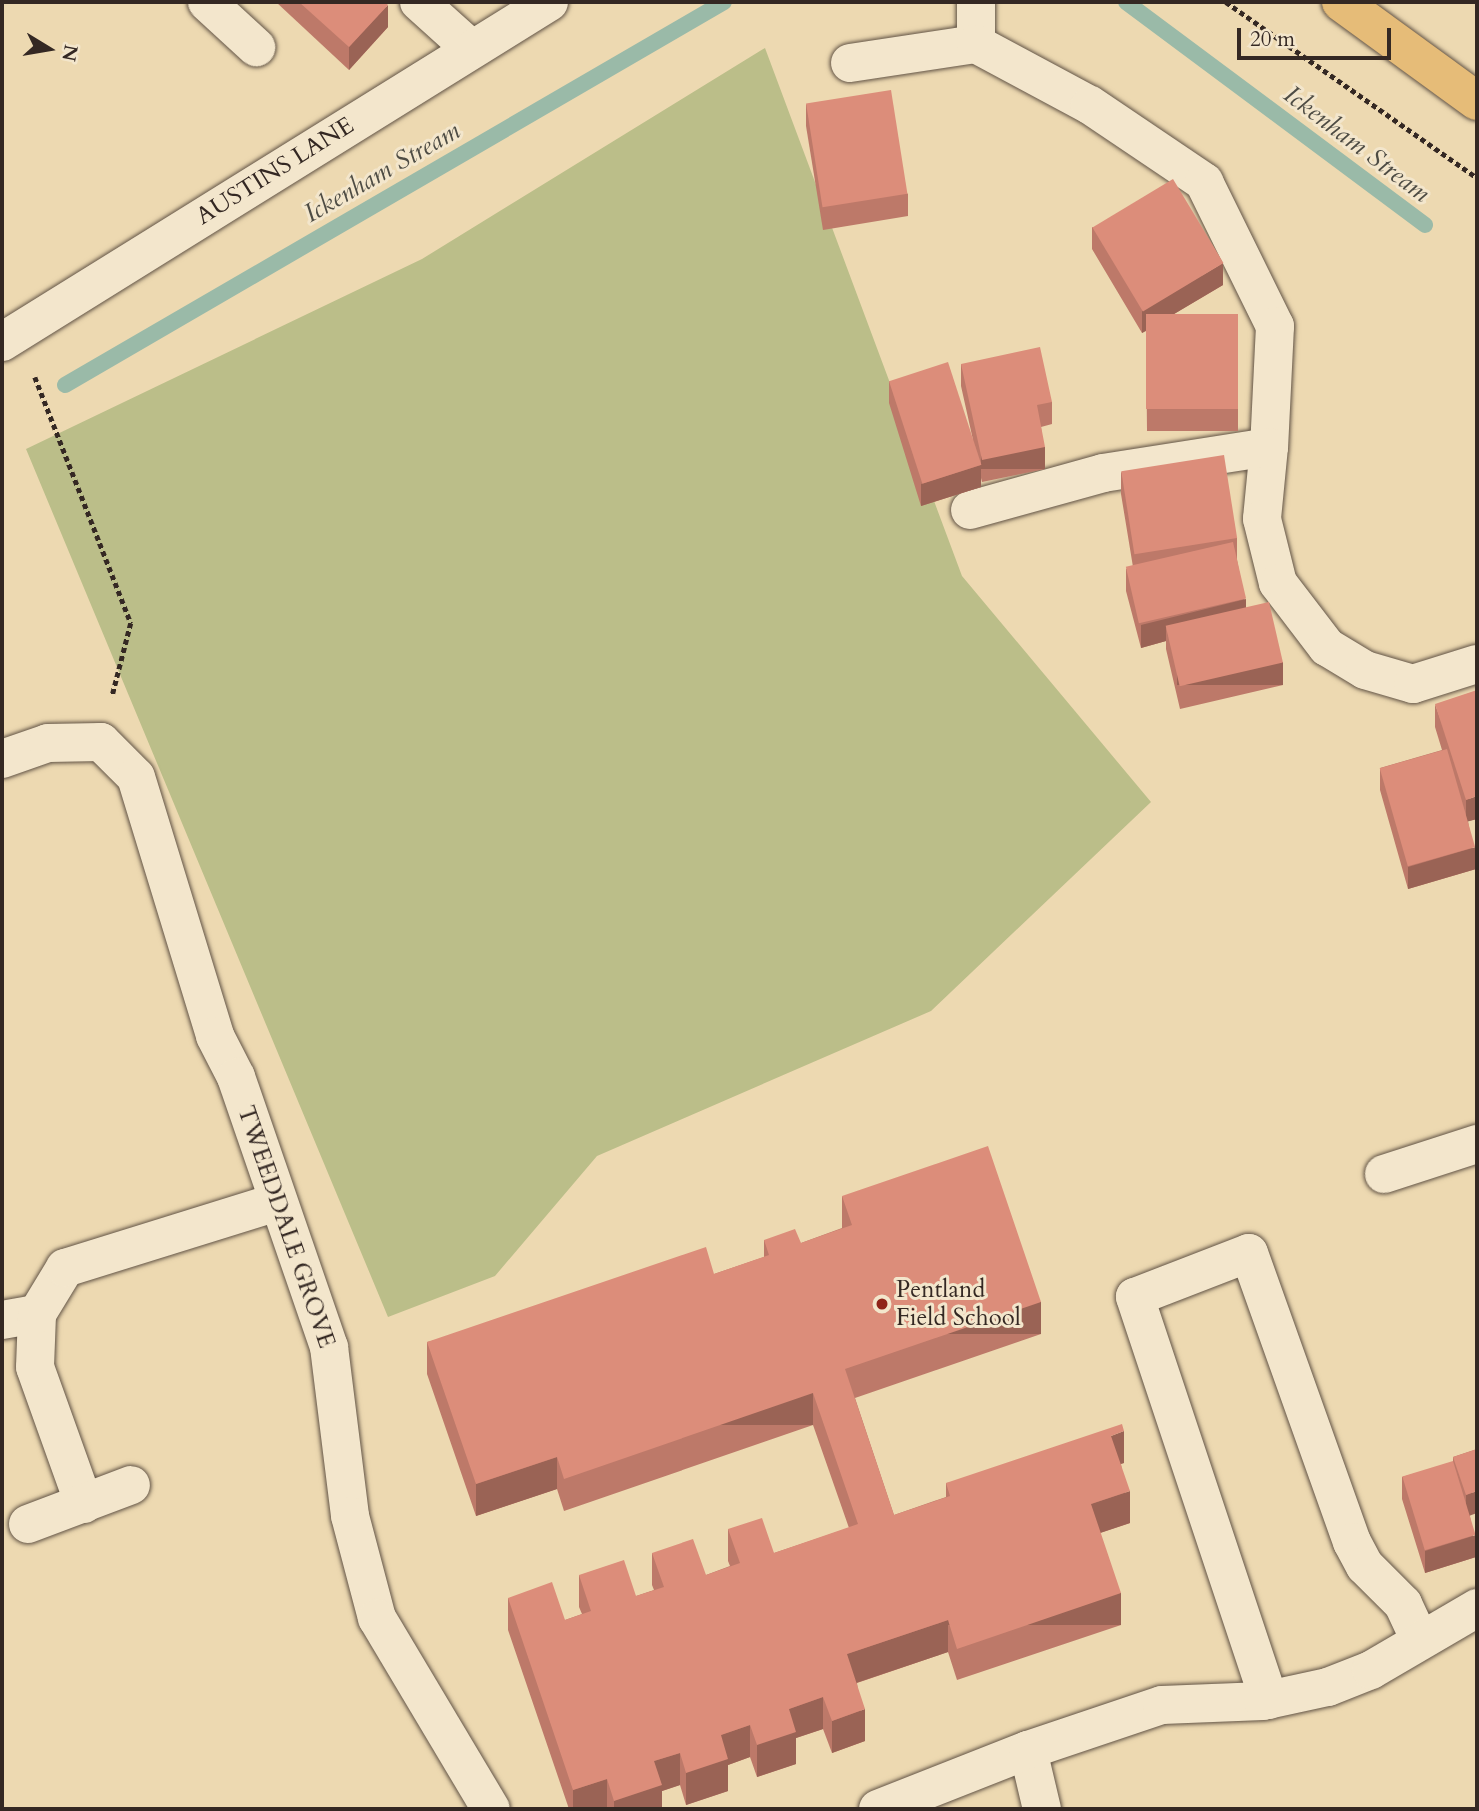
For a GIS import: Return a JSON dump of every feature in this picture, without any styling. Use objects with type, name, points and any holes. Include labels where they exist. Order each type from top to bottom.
[{"type":"main road","points":[[1356,6],[1477,101]]},
{"type":"street","points":[[207,2],[256,47]]},
{"type":"street","points":[[419,2],[470,48]]},
{"type":"street","name":"AUSTINS LANE","points":[[10,337],[470,48],[549,2]]},
{"type":"street","points":[[976,2],[976,44]]},
{"type":"street","points":[[849,63],[976,44],[1090,105],[1204,182],[1275,326],[1269,447],[1262,519],[1278,583],[1327,647],[1365,670],[1413,684],[1477,664]]},
{"type":"street","points":[[970,510],[1103,473],[1269,447]]},
{"type":"street","points":[[2,759],[48,743],[101,742]]},
{"type":"street","name":"TWEEDDALE GROVE","points":[[101,742],[136,777],[215,1036],[236,1077],[329,1347],[350,1516],[377,1618],[491,1809]]},
{"type":"street","points":[[1384,1174],[1477,1144]]},
{"type":"street","points":[[84,1504],[19,1317],[65,1268],[277,1202]]},
{"type":"street","points":[[1269,1700],[1135,1297],[1249,1253],[1352,1542],[1365,1566],[1403,1604],[1420,1640]]},
{"type":"street","points":[[27,1524],[131,1485]]},
{"type":"street","points":[[878,1809],[1028,1750],[1162,1705],[1269,1700],[1328,1687],[1371,1670],[1477,1608]]},
{"type":"street","points":[[1028,1750],[1042,1809]]},
{"type":"path","points":[[1226,2],[1477,178]]},
{"type":"path","points":[[10,337],[131,623],[101,742]]},
{"type":"green space","points":[[765,48],[962,576],[1151,802],[931,1011],[597,1156],[495,1276],[388,1317],[26,449],[422,259]]},
{"type":"building","points":[[299,2],[385,2],[388,5],[349,47]]},
{"type":"building","points":[[891,90],[907,194],[822,207],[806,103]]},
{"type":"building","points":[[1173,179],[1223,263],[1143,311],[1092,227]]},
{"type":"building","points":[[1146,314],[1238,314],[1238,409],[1146,409]]},
{"type":"building","points":[[1040,347],[1052,402],[1037,405],[1045,447],[982,460],[961,364]]},
{"type":"building","points":[[948,362],[981,465],[922,484],[889,381]]},
{"type":"building","points":[[1224,455],[1237,538],[1134,554],[1121,471]]},
{"type":"building","points":[[1233,542],[1246,599],[1139,623],[1126,567]]},
{"type":"building","points":[[1269,602],[1283,662],[1180,686],[1166,626]]},
{"type":"building","points":[[1477,690],[1477,796],[1466,800],[1435,704]]},
{"type":"building","points":[[1447,749],[1475,847],[1408,866],[1380,768]]},
{"type":"building","name":"Pentland Field School","points":[[988,1146],[1041,1302],[845,1369],[894,1515],[950,1496],[946,1483],[1122,1424],[1124,1431],[1111,1436],[1130,1491],[1091,1504],[1121,1593],[957,1649],[948,1620],[847,1654],[865,1709],[832,1721],[823,1697],[789,1709],[796,1732],[757,1745],[750,1725],[721,1735],[728,1759],[686,1773],[680,1753],[654,1761],[662,1785],[614,1801],[607,1779],[573,1790],[508,1598],[552,1582],[565,1620],[591,1611],[579,1575],[624,1560],[636,1596],[664,1587],[652,1553],[693,1539],[706,1575],[740,1563],[728,1529],[762,1518],[774,1553],[858,1524],[813,1393],[564,1479],[557,1457],[476,1484],[427,1342],[706,1247],[714,1274],[769,1255],[764,1240],[795,1229],[801,1243],[852,1225],[842,1196]]},
{"type":"building","points":[[1477,1449],[1477,1491],[1466,1495],[1453,1457]]},
{"type":"building","points":[[1453,1461],[1476,1535],[1425,1550],[1402,1476]]},
{"type":"waterway","name":"Ickenham Stream","points":[[65,385],[724,2]]},
{"type":"waterway","name":"Ickenham Stream","points":[[1126,2],[1425,225]]},
{"type":"place","name":"Pentland Field School","points":[[882,1304]]}]
